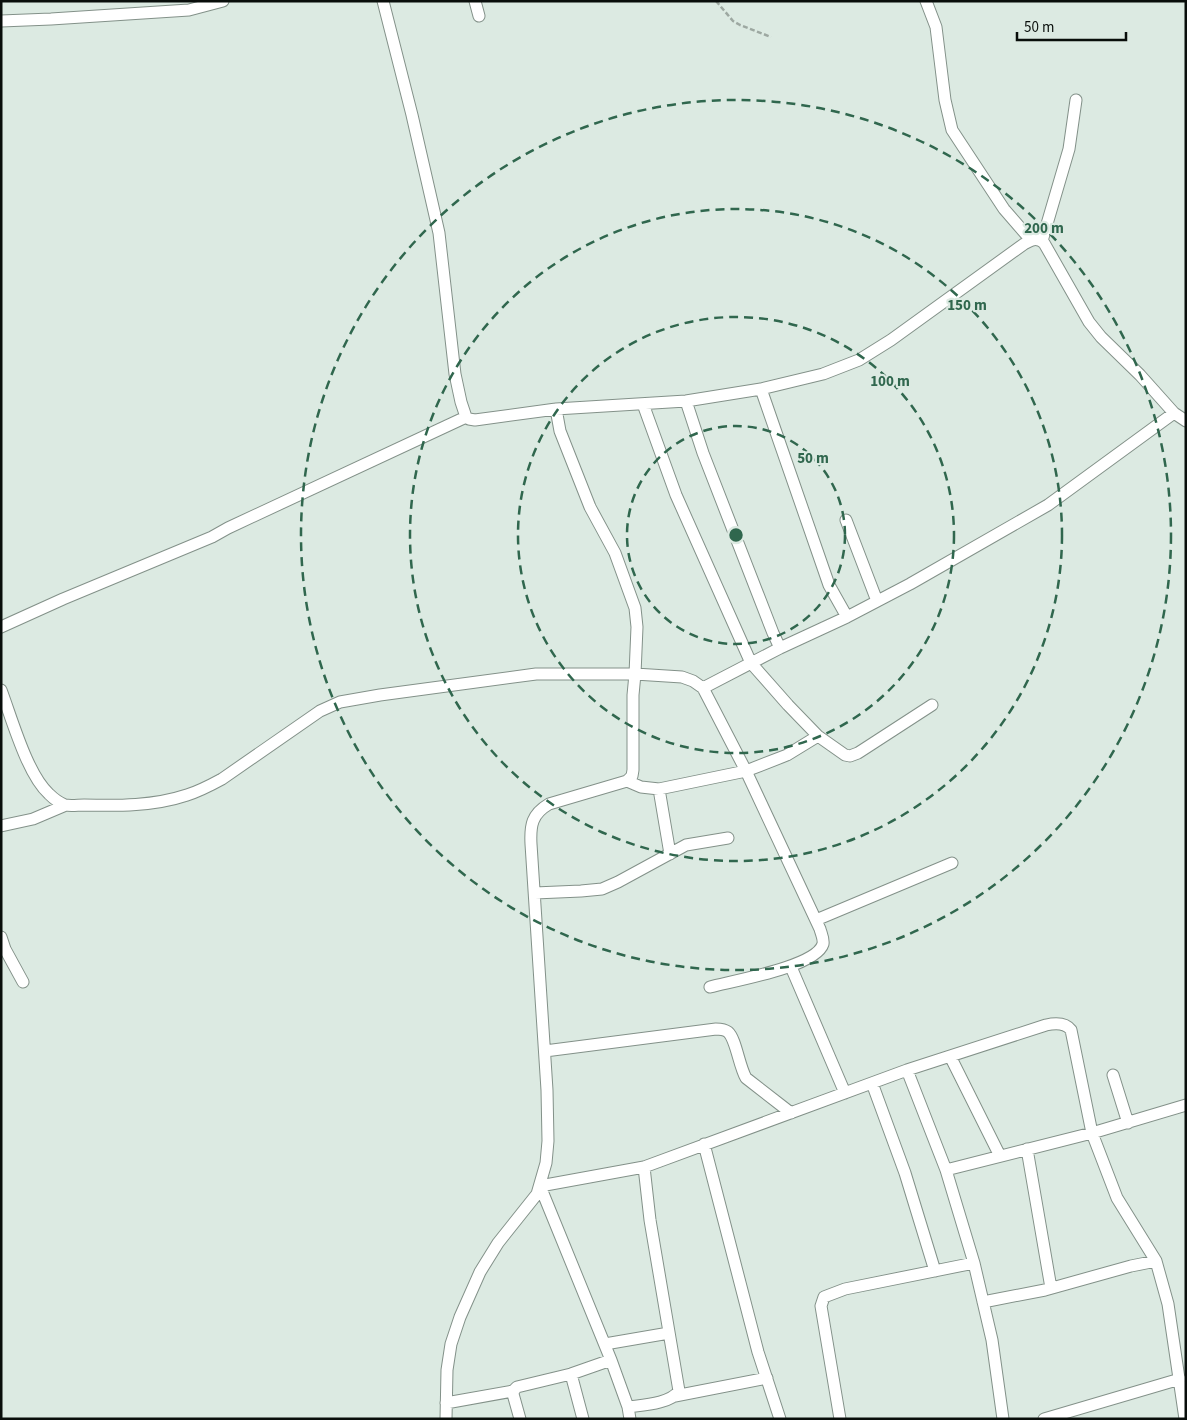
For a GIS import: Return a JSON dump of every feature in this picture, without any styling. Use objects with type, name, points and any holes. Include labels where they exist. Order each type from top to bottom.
[{"type":"street","points":[[1,20],[51,19],[189,10],[223,1]]},
{"type":"street","points":[[383,1],[440,233],[455,374],[460,402],[466,416],[469,419],[475,420],[556,409],[686,400],[761,389],[823,374],[859,360],[1036,241],[1069,149],[1076,100]]},
{"type":"street","points":[[476,1],[478,16]]},
{"type":"street","points":[[926,1],[936,27],[944,100],[952,130],[1004,209],[1036,241],[1047,247],[1089,322],[1101,337],[1174,413],[1186,421]]},
{"type":"street","points":[[761,389],[829,584],[846,617]]},
{"type":"street","points":[[686,400],[707,462],[780,648]]},
{"type":"street","points":[[643,404],[676,495],[751,663],[788,705],[818,736],[850,756],[858,753],[932,705]]},
{"type":"street","points":[[446,1419],[447,1370],[451,1344],[460,1317],[480,1272],[498,1243],[537,1194],[546,1163],[547,1090],[531,833],[532,823],[534,817],[542,808],[549,804],[627,781],[632,776],[633,770],[633,695],[637,627],[634,608],[614,553],[590,508],[560,431],[556,409]]},
{"type":"street","points":[[703,688],[780,648],[878,601],[1048,505],[1174,413]]},
{"type":"street","points":[[1,627],[212,537],[466,416]]},
{"type":"street","points":[[846,520],[878,601]]},
{"type":"street","points":[[1,826],[32,819],[66,805],[113,806],[164,801],[186,796],[222,779],[320,711],[340,702],[536,674],[682,676],[703,688],[746,771],[822,936],[822,946],[811,956],[791,967],[710,987]]},
{"type":"street","points":[[1,690],[28,762],[37,779],[50,795],[66,805]]},
{"type":"street","points":[[627,781],[641,787],[659,788],[746,771],[787,755],[818,736]]},
{"type":"street","points":[[659,788],[670,854]]},
{"type":"street","points":[[535,893],[602,889],[692,843],[728,838]]},
{"type":"street","points":[[816,920],[952,863]]},
{"type":"street","points":[[1,937],[11,962],[23,982]]},
{"type":"street","points":[[791,967],[845,1093]]},
{"type":"street","points":[[540,1186],[644,1167],[907,1070],[1046,1025],[1057,1023],[1067,1026],[1072,1033],[1092,1133],[1117,1198],[1156,1261],[1168,1304],[1185,1419]]},
{"type":"street","points":[[545,1051],[716,1029],[725,1030],[732,1037],[742,1071],[746,1078],[791,1113]]},
{"type":"street","points":[[950,1056],[1000,1156]]},
{"type":"street","points":[[907,1070],[946,1170],[974,1263],[992,1340],[1003,1419]]},
{"type":"street","points":[[1112,1075],[1128,1122]]},
{"type":"street","points":[[872,1083],[905,1174],[935,1271]]},
{"type":"street","points":[[946,1170],[1092,1133],[1186,1105]]},
{"type":"street","points":[[704,1144],[758,1352],[780,1419]]},
{"type":"street","points":[[1028,1149],[1051,1288]]},
{"type":"street","points":[[644,1167],[650,1220],[679,1391],[675,1396]]},
{"type":"street","points":[[540,1186],[605,1344],[629,1413],[675,1396],[767,1378]]},
{"type":"street","points":[[983,1302],[1051,1288],[1156,1261]]},
{"type":"street","points":[[840,1419],[821,1306],[824,1297],[845,1288],[974,1263]]},
{"type":"street","points":[[605,1344],[669,1333]]},
{"type":"street","points":[[446,1404],[513,1391],[519,1386],[571,1374],[611,1360]]},
{"type":"street","points":[[571,1374],[583,1419]]},
{"type":"street","points":[[1044,1419],[1180,1379]]},
{"type":"street","points":[[513,1391],[520,1419]]},
{"type":"path","points":[[716,1],[733,21],[771,37]]}]
